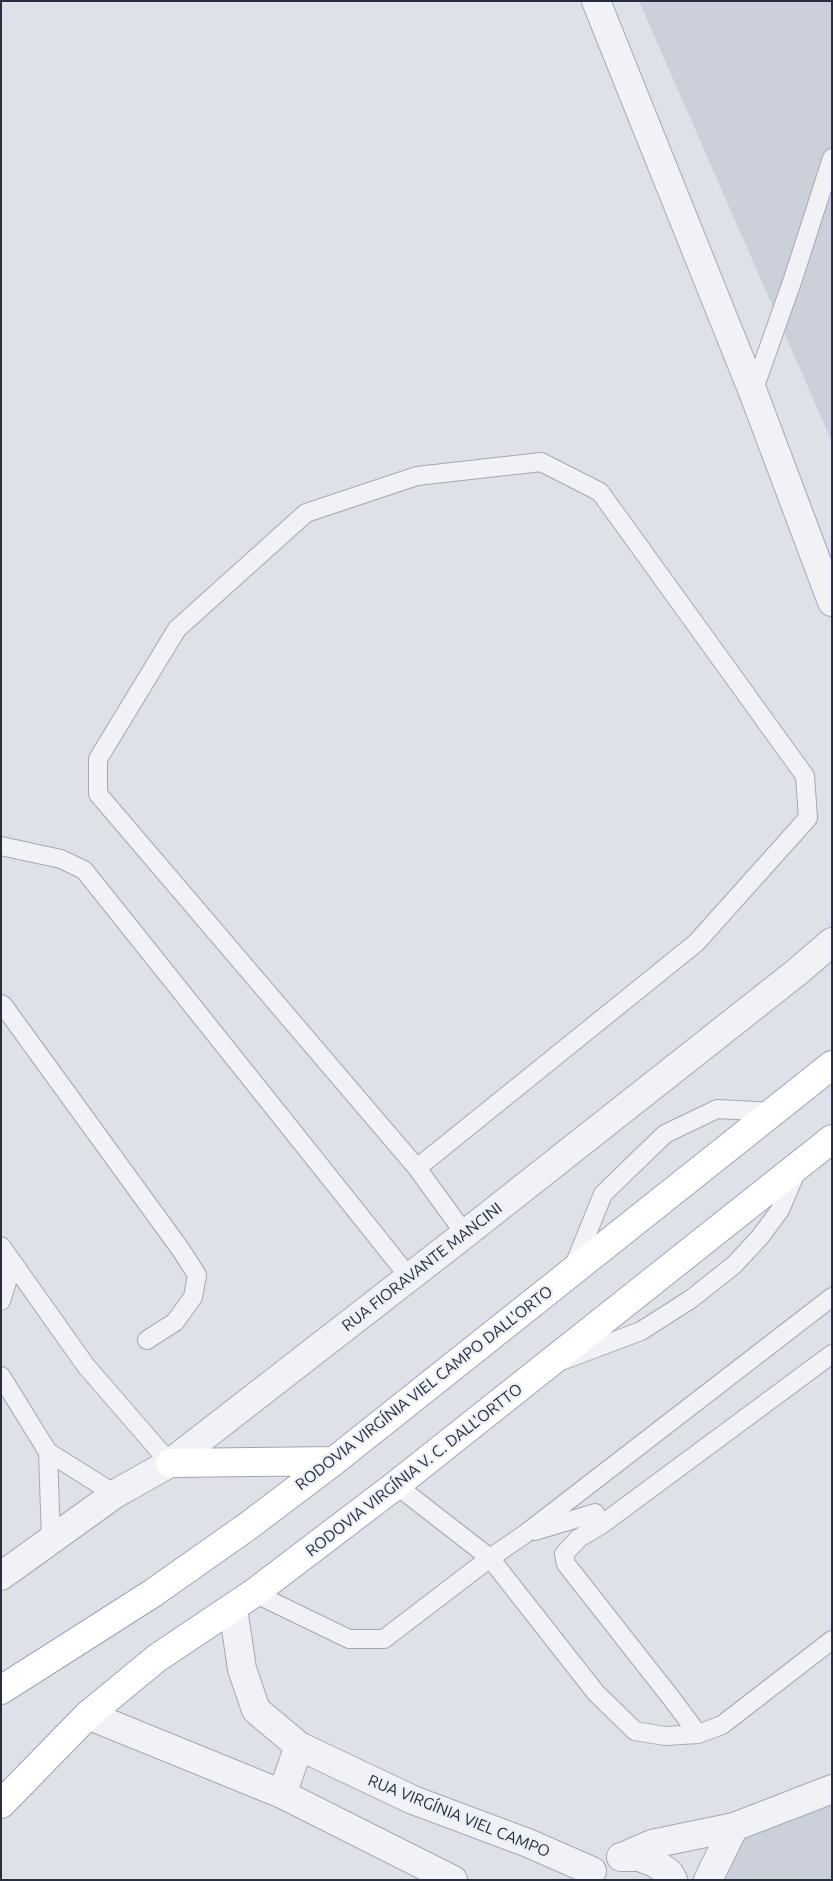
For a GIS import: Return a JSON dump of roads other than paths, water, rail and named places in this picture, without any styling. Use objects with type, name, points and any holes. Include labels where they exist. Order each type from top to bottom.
[{"type":"main road","name":"RODOVIA VIRGÍNIA VIEL CAMPO DALL'ORTO","points":[[1,1690],[153,1594],[248,1526],[334,1461],[832,1065]]},
{"type":"main road","name":"RODOVIA VIRGÍNIA V. C. DALL'ORTTO","points":[[1,1804],[88,1715],[157,1658],[244,1600],[396,1485],[832,1139]]},
{"type":"main road","points":[[170,1463],[334,1461]]},
{"type":"street","points":[[596,1],[753,392],[832,602]]},
{"type":"street","name":"RUA FIORAVANTE MANCINI","points":[[1,1576],[115,1494],[170,1463],[798,972],[832,942]]},
{"type":"street","name":"RUA VIRGÍNIA VIEL CAMPO","points":[[244,1600],[242,1669],[256,1710],[298,1746],[413,1800],[528,1843],[589,1875],[605,1862],[622,1857],[639,1857],[655,1863],[669,1873],[673,1880]]},
{"type":"street","points":[[88,1715],[282,1794],[453,1880]]},
{"type":"street","points":[[282,1794],[298,1746]]},
{"type":"street","points":[[622,1857],[652,1844],[734,1827],[832,1789]]},
{"type":"street","points":[[708,1880],[734,1827]]},
{"type":"lane","points":[[753,392],[793,279],[832,158]]},
{"type":"lane","points":[[418,1168],[696,943],[808,818],[805,776],[600,492],[542,462],[418,476],[306,513],[177,629],[98,759],[98,794],[418,1168],[465,1234]]},
{"type":"lane","points":[[1,846],[61,859],[84,870],[409,1277]]},
{"type":"lane","points":[[1,1004],[182,1250],[197,1275],[193,1297],[175,1322],[148,1340]]},
{"type":"lane","points":[[571,1272],[603,1194],[665,1134],[717,1109],[775,1112]]},
{"type":"lane","points":[[547,1366],[641,1331],[691,1299],[726,1271],[760,1237],[780,1210],[799,1164]]},
{"type":"lane","points":[[1,1246],[86,1366],[170,1463]]},
{"type":"lane","points":[[1,1270],[7,1282],[1,1301]]},
{"type":"lane","points":[[244,1600],[349,1639],[384,1639],[490,1558],[525,1534],[832,1297]]},
{"type":"lane","points":[[698,1734],[566,1564],[564,1554],[579,1538],[601,1524],[832,1354]]},
{"type":"lane","points":[[1,1376],[48,1452],[115,1494]]},
{"type":"lane","points":[[48,1452],[51,1540]]},
{"type":"lane","points":[[396,1485],[490,1558],[596,1692],[635,1731],[665,1736],[698,1734],[722,1725],[832,1640]]},
{"type":"lane","points":[[525,1534],[595,1514],[601,1524]]}]
